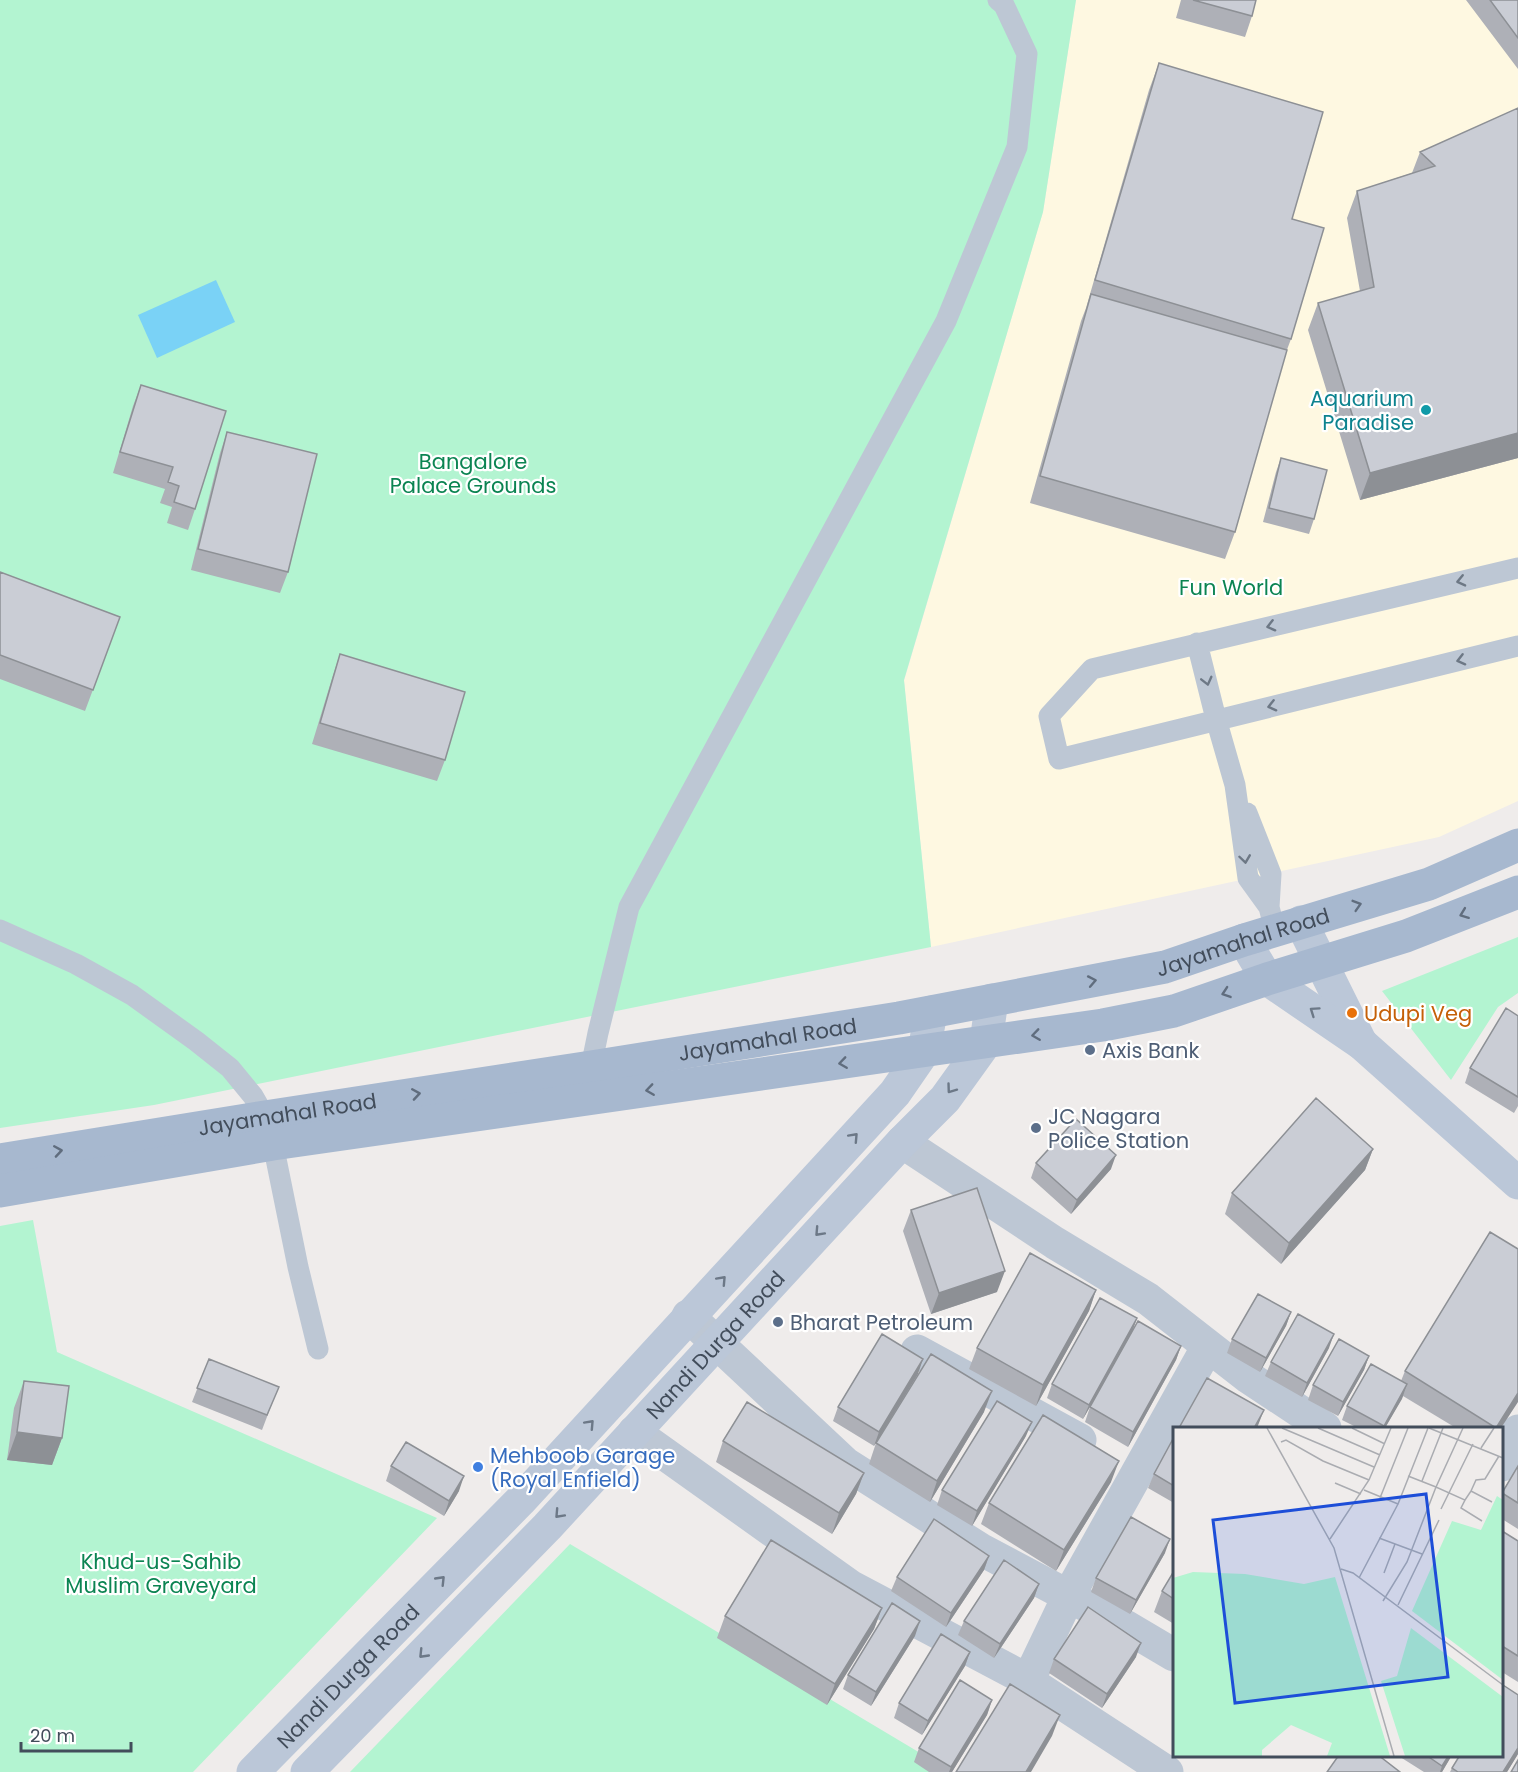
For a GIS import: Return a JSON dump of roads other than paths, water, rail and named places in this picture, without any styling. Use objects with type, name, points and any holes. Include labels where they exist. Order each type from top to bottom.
[{"type":"main road","name":"Jayamahal Road","points":[[594,1082],[931,1012],[1165,967],[1272,925],[1429,884],[1518,845]]},
{"type":"main road","name":"Jayamahal Road","points":[[0,1160],[269,1130],[594,1082],[924,1051],[1102,1025],[1174,1011],[1321,961],[1406,936],[1518,892]]},
{"type":"main road","points":[[1272,925],[1321,961],[1362,1044]]},
{"type":"main road","points":[[1272,925],[1268,979],[1362,1044],[1518,1183]]},
{"type":"main road","name":"Nandi Durga Road","points":[[307,1772],[547,1527],[716,1342],[902,1142],[945,1099],[986,1042],[992,1000]]},
{"type":"main road","name":"Nandi Durga Road","points":[[253,1772],[520,1501],[688,1316],[896,1093],[924,1051],[931,1012]]},
{"type":"main road","name":"Jayamahal Road","points":[[0,1191],[269,1130]]},
{"type":"street","points":[[902,1142],[1055,1243],[1148,1299],[1248,1377],[1323,1427]]},
{"type":"street","points":[[688,1316],[846,1464],[980,1549],[1125,1626],[1173,1654]]},
{"type":"street","points":[[1028,1681],[1069,1596],[1120,1462],[1208,1346]]},
{"type":"street","points":[[917,1351],[1120,1462]]},
{"type":"street","points":[[1503,1463],[1518,1431]]},
{"type":"street","points":[[634,1432],[850,1586],[1028,1681],[1167,1772]]},
{"type":"lane","points":[[594,1082],[600,1021],[629,907],[946,321],[1017,147],[1027,54],[1004,5],[999,0]]},
{"type":"lane","points":[[1518,568],[1092,669],[1049,716],[1059,759],[1518,646]]},
{"type":"lane","points":[[1197,643],[1235,785],[1248,878],[1272,925]]},
{"type":"lane","points":[[0,930],[76,964],[132,995],[230,1068],[253,1096],[269,1130],[318,1349]]},
{"type":"water","points":[[216,280],[235,322],[157,358],[138,315]]},
{"type":"place","name":"Aquarium Paradise","points":[[1426,410]]},
{"type":"place","name":"Udupi Veg","points":[[1352,1013]]},
{"type":"place","name":"Axis Bank","points":[[1090,1050]]},
{"type":"place","name":"JC Nagara Police Station","points":[[1036,1128]]},
{"type":"place","name":"Bharat Petroleum","points":[[778,1322]]},
{"type":"place","name":"Mehboob Garage (Royal Enfield)","points":[[478,1467]]},
{"type":"park label","name":"Bangalore Palace Grounds","points":[[473,473]]},
{"type":"park label","name":"Fun World","points":[[1231,587]]},
{"type":"park label","name":"Khud-us-Sahib Muslim Graveyard","points":[[161,1573]]}]
